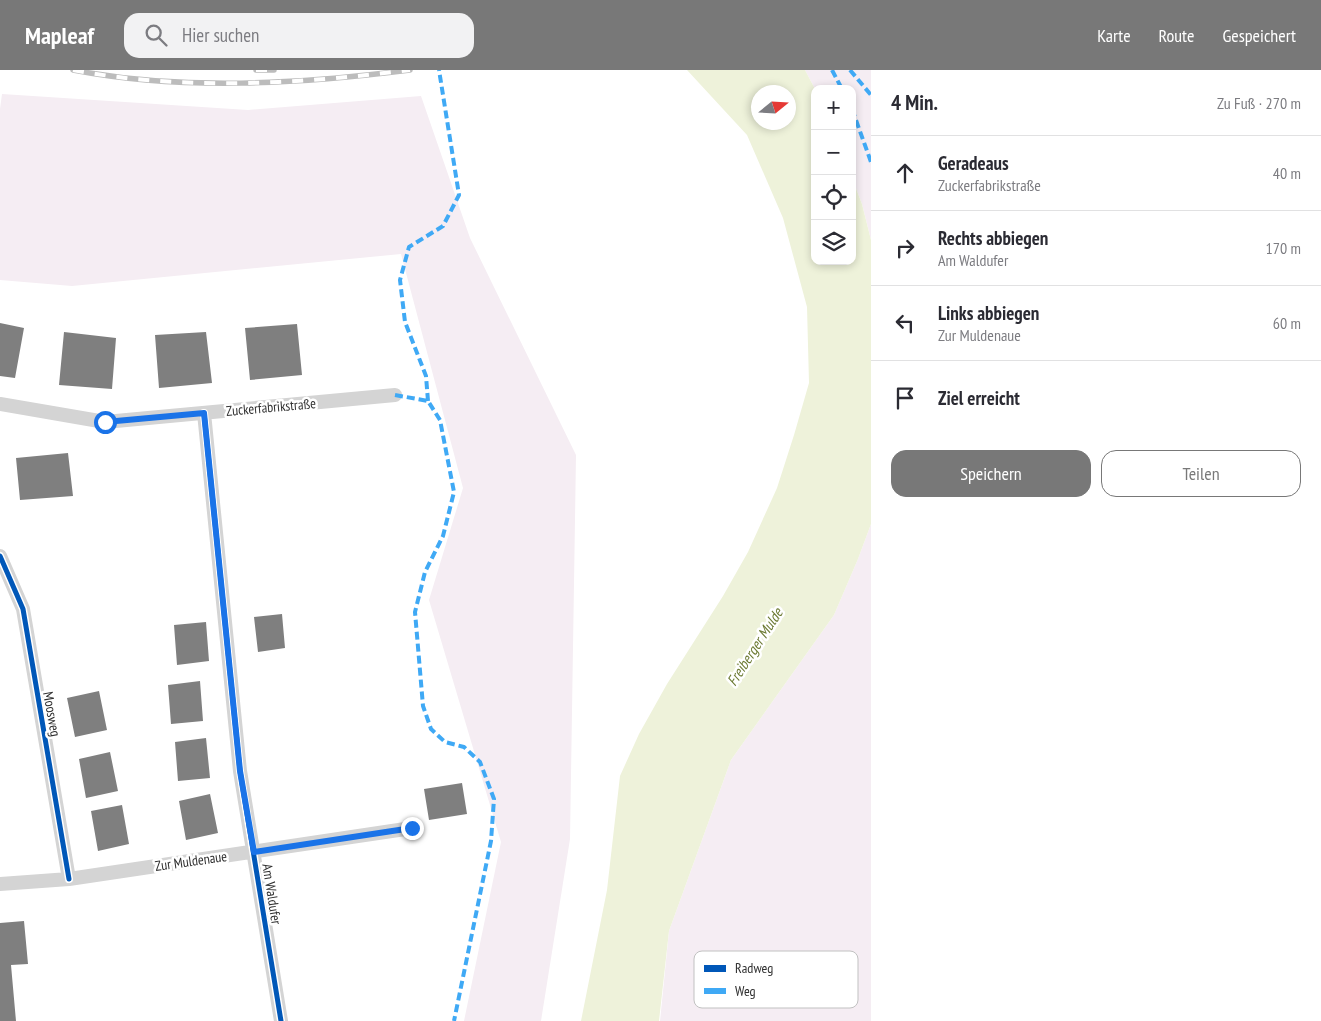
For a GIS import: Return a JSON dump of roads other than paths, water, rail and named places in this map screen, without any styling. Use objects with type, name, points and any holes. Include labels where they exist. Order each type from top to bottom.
[{"type":"street","name":"Zuckerfabrikstraße","points":[[0,404],[105,422],[395,395]]},
{"type":"street","name":"Am Waldufer","points":[[204,413],[240,771],[281,1021]]},
{"type":"street","name":"Moosweg","points":[[0,556],[23,609],[69,879]]},
{"type":"street","name":"Zur Muldenaue","points":[[0,884],[69,879],[412,828]]},
{"type":"water","name":"Freiberger Mulde","points":[[687,70],[805,70],[813,85],[811,85],[811,265],[856,265],[856,188],[871,240],[871,524],[834,615],[731,760],[669,931],[659,1021],[581,1021],[607,890],[620,776],[639,734],[667,684],[723,596],[748,552],[777,488],[809,383],[807,307],[783,218],[747,135]]},
{"type":"railway","points":[[73,70],[115,77],[199,83],[284,82],[410,70]]},
{"type":"railway","points":[[256,70],[274,70]]}]
